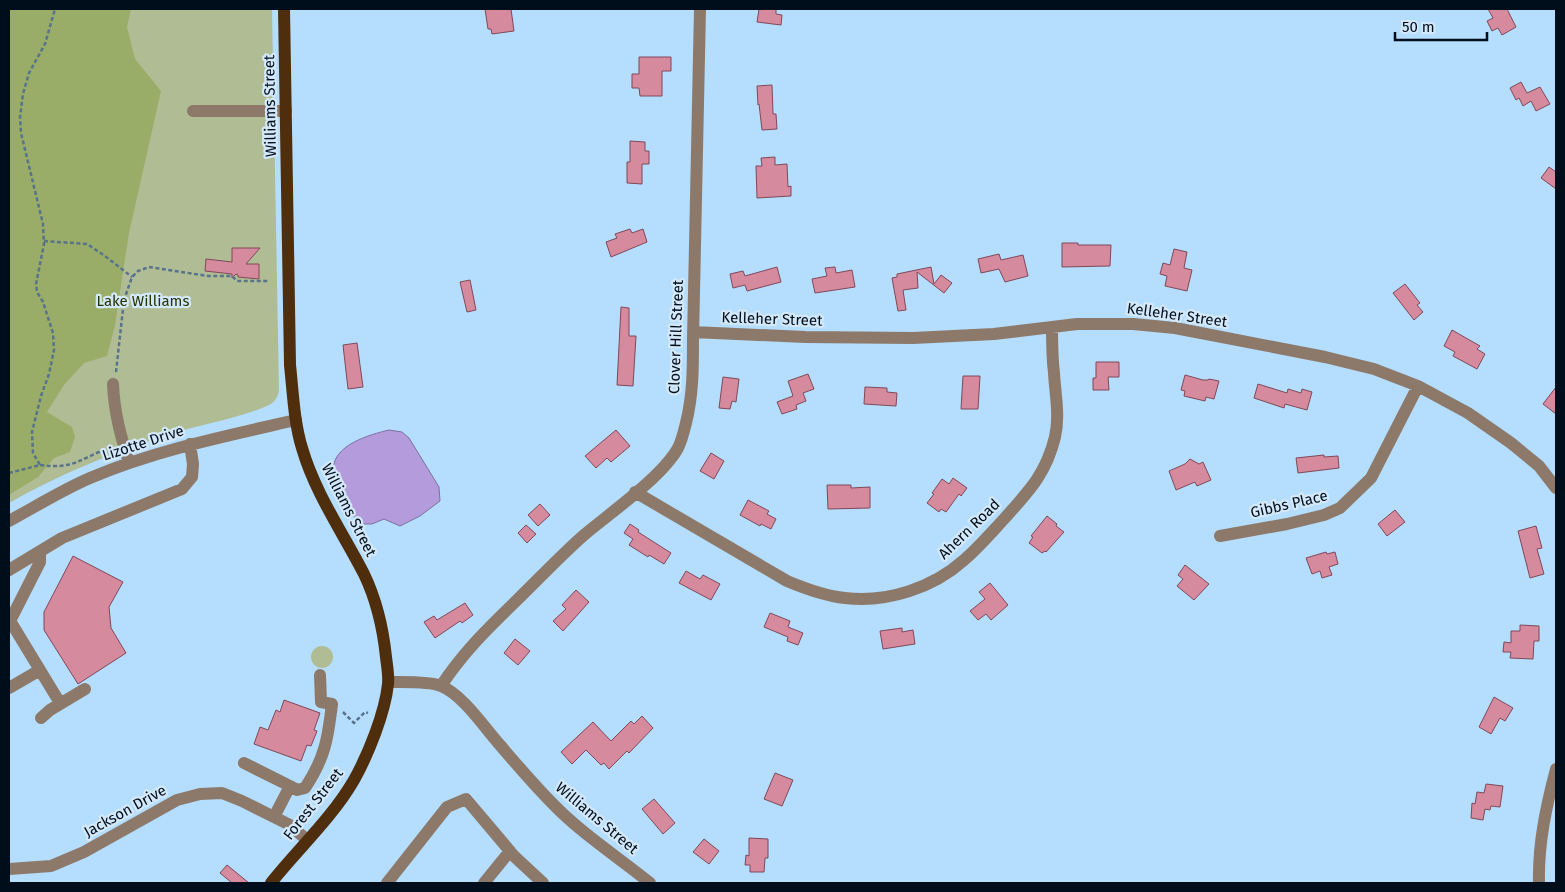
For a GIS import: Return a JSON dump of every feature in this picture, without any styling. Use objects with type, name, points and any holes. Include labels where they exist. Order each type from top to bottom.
[{"type":"main road","name":"Williams Street","points":[[284,9],[290,365],[296,420],[302,448],[311,472],[364,574],[378,609],[389,682]]},
{"type":"main road","name":"Forest Street","points":[[270,883],[337,804],[355,778],[374,735],[389,682]]},
{"type":"street","name":"Clover Hill Street","points":[[441,686],[468,649],[538,578],[635,492],[671,457],[678,448],[682,438],[692,390],[700,9]]},
{"type":"street","points":[[193,111],[286,110]]},
{"type":"street","name":"Kelleher Street","points":[[693,332],[805,338],[913,338],[994,334],[1077,324],[1133,324],[1174,328],[1326,357],[1374,369],[1418,386],[1468,413],[1511,443],[1538,466],[1556,488]]},
{"type":"street","name":"Ahern Road","points":[[635,492],[787,581],[814,592],[844,598],[868,599],[919,588],[940,578],[964,560],[1039,478],[1055,435],[1057,412],[1052,327]]},
{"type":"street","points":[[113,384],[119,431],[129,463]]},
{"type":"street","name":"Gibbs Place","points":[[1220,536],[1286,524],[1324,515],[1340,508],[1371,478],[1418,386]]},
{"type":"street","name":"Lizotte Drive","points":[[9,521],[89,478],[129,463],[190,444],[296,420]]},
{"type":"street","points":[[9,570],[62,538],[182,489],[192,477],[193,464],[190,444]]},
{"type":"street","points":[[40,551],[40,562],[9,620],[60,703]]},
{"type":"street","points":[[9,688],[40,670]]},
{"type":"street","points":[[244,763],[297,790],[305,788],[316,772],[326,749],[332,704],[321,702],[320,675]]},
{"type":"street","points":[[389,682],[441,686]]},
{"type":"street","name":"Williams Street","points":[[441,686],[454,694],[473,713],[554,806],[580,829],[650,883]]},
{"type":"street","points":[[41,718],[60,703],[85,689]]},
{"type":"street","points":[[1539,883],[1541,840],[1547,803],[1556,769]]},
{"type":"street","points":[[274,817],[290,786]]},
{"type":"street","name":"Jackson Drive","points":[[9,869],[51,866],[84,852],[176,800],[200,794],[222,793],[242,801],[290,825],[307,840]]},
{"type":"street","points":[[387,883],[447,807],[466,799],[510,851],[543,883]]},
{"type":"street","points":[[484,883],[510,851]]},
{"type":"path","points":[[40,465],[33,453],[32,432],[54,350],[53,333],[43,302],[37,292],[36,284],[44,241],[43,224],[21,133],[20,117],[27,80],[45,44],[54,9]]},
{"type":"path","points":[[44,241],[87,244],[132,277]]},
{"type":"path","points":[[113,384],[118,367],[124,300],[132,277],[138,271],[149,267],[208,276],[232,276],[237,281],[269,281]]},
{"type":"path","points":[[9,473],[40,465],[53,467],[72,465],[109,448],[123,444]]},
{"type":"path","points":[[331,708],[341,710],[354,723],[365,712],[368,713]]},
{"type":"green space","name":"Lake Williams","points":[[9,9],[272,9],[279,390],[273,402],[258,410],[177,432],[112,454],[70,472],[9,503]]},
{"type":"green space","points":[[9,9],[131,9],[127,27],[135,59],[161,91],[129,233],[115,325],[107,356],[84,363],[64,385],[47,412],[72,427],[75,437],[70,452],[54,458],[38,477],[9,495]]},
{"type":"green space","points":[[322,646],[330,649],[333,657],[330,665],[322,668],[314,665],[311,657],[314,649]]},
{"type":"shaded area","points":[[389,430],[402,432],[409,438],[439,487],[440,501],[420,516],[400,526],[384,519],[372,524],[361,524],[348,509],[339,492],[334,478],[333,467],[337,457],[353,443],[364,437]]},
{"type":"building","points":[[485,9],[511,9],[514,31],[492,34],[491,29],[488,29]]},
{"type":"building","points":[[759,9],[776,9],[776,14],[782,15],[781,25],[757,22]]},
{"type":"building","points":[[1488,9],[1507,9],[1516,27],[1502,35],[1498,28],[1492,31],[1487,21],[1493,18]]},
{"type":"building","points":[[639,57],[671,57],[671,71],[662,71],[662,96],[640,96],[639,88],[632,88],[632,74],[639,74]]},
{"type":"building","points":[[1521,82],[1527,93],[1540,87],[1550,104],[1536,111],[1531,101],[1523,106],[1519,98],[1516,100],[1510,88]]},
{"type":"building","points":[[772,85],[773,114],[776,114],[777,129],[762,130],[757,86]]},
{"type":"building","points":[[630,141],[645,142],[645,151],[649,151],[649,164],[642,164],[642,184],[627,183]]},
{"type":"building","points":[[775,157],[775,165],[787,164],[788,187],[791,186],[791,196],[757,198],[756,166],[762,166],[761,158]]},
{"type":"building","points":[[1549,167],[1556,172],[1556,189],[1541,178]]},
{"type":"building","points":[[630,229],[632,233],[643,229],[647,242],[611,257],[606,242],[617,238],[615,234]]},
{"type":"building","points":[[1062,243],[1111,245],[1110,266],[1062,267]]},
{"type":"building","points":[[232,248],[260,248],[246,264],[259,264],[259,279],[238,277],[236,274],[232,278],[232,274],[205,271],[206,259],[232,262]]},
{"type":"building","points":[[1174,249],[1187,252],[1184,268],[1192,270],[1187,291],[1165,286],[1167,276],[1160,274],[1163,263],[1170,265]]},
{"type":"building","points":[[999,254],[1001,260],[1023,255],[1028,276],[1005,282],[999,269],[981,273],[978,259]]},
{"type":"building","points":[[777,267],[781,282],[747,291],[745,285],[733,288],[730,274],[743,271],[745,276]]},
{"type":"building","points":[[835,267],[836,273],[852,270],[855,287],[815,293],[812,279],[827,276],[825,268]]},
{"type":"building","points":[[931,267],[934,284],[941,275],[952,283],[944,293],[917,272],[918,288],[903,290],[906,310],[898,311],[892,278],[897,277],[897,274]]},
{"type":"building","points":[[470,280],[476,310],[467,312],[460,282]]},
{"type":"building","points":[[1405,284],[1420,303],[1417,305],[1423,312],[1414,320],[1393,293]]},
{"type":"building","points":[[621,307],[629,308],[629,336],[636,336],[633,386],[617,385]]},
{"type":"building","points":[[1452,330],[1480,346],[1477,349],[1485,354],[1477,369],[1453,356],[1455,352],[1444,346]]},
{"type":"building","points":[[357,343],[363,387],[348,389],[343,345]]},
{"type":"building","points":[[1096,362],[1119,362],[1119,377],[1108,377],[1109,390],[1093,390],[1093,378],[1096,378]]},
{"type":"building","points":[[808,374],[814,389],[803,393],[806,401],[796,405],[797,409],[782,414],[777,402],[793,396],[788,381]]},
{"type":"building","points":[[1185,375],[1203,380],[1219,381],[1214,399],[1206,397],[1205,401],[1184,396],[1185,391],[1181,390]]},
{"type":"building","points":[[963,376],[980,376],[978,409],[961,409]]},
{"type":"building","points":[[723,377],[739,379],[736,402],[732,401],[730,409],[719,408]]},
{"type":"building","points":[[1258,384],[1287,393],[1288,389],[1301,393],[1302,389],[1312,392],[1307,410],[1285,404],[1284,408],[1254,398]]},
{"type":"building","points":[[865,387],[887,388],[887,392],[897,393],[896,406],[864,404]]},
{"type":"building","points":[[1556,387],[1556,414],[1543,404]]},
{"type":"building","points":[[616,430],[630,446],[611,462],[607,458],[596,468],[585,456]]},
{"type":"building","points":[[711,453],[724,461],[714,479],[700,471]]},
{"type":"building","points":[[1324,455],[1324,457],[1338,456],[1339,468],[1298,473],[1296,458]]},
{"type":"building","points":[[1190,459],[1199,464],[1203,462],[1211,480],[1197,486],[1195,482],[1176,490],[1169,471],[1185,464]]},
{"type":"building","points":[[953,478],[967,488],[961,496],[959,494],[946,512],[941,509],[939,512],[927,503],[942,479],[949,484]]},
{"type":"building","points":[[827,485],[851,485],[851,488],[870,487],[870,508],[828,509]]},
{"type":"building","points":[[748,500],[769,511],[767,514],[776,519],[771,529],[761,524],[760,526],[740,515]]},
{"type":"building","points":[[540,504],[550,515],[538,526],[528,515]]},
{"type":"building","points":[[1395,510],[1405,522],[1387,536],[1378,524]]},
{"type":"building","points":[[1047,516],[1064,532],[1046,552],[1042,553],[1029,543],[1033,537],[1031,536]]},
{"type":"building","points":[[630,524],[639,530],[638,532],[671,553],[664,564],[629,545],[633,539],[624,533]]},
{"type":"building","points":[[526,525],[536,534],[527,543],[518,533]]},
{"type":"building","points":[[1536,526],[1542,548],[1537,549],[1544,574],[1530,578],[1518,531]]},
{"type":"building","points":[[1326,552],[1327,554],[1335,552],[1338,564],[1329,567],[1332,575],[1322,578],[1320,571],[1312,574],[1306,558]]},
{"type":"building","points":[[73,556],[123,582],[109,607],[111,628],[126,653],[78,684],[44,630],[44,612]]},
{"type":"building","points":[[1185,565],[1209,584],[1194,600],[1177,586],[1183,579],[1178,575]]},
{"type":"building","points":[[686,571],[700,579],[703,575],[720,584],[711,600],[679,583]]},
{"type":"building","points":[[990,583],[1008,605],[991,620],[986,614],[978,620],[970,611],[985,599],[979,592]]},
{"type":"building","points":[[576,590],[589,602],[563,631],[553,621],[566,609],[562,605]]},
{"type":"building","points":[[465,603],[473,615],[462,623],[460,621],[435,638],[424,622],[434,616],[437,620]]},
{"type":"building","points":[[770,613],[790,621],[788,627],[803,633],[798,645],[787,641],[788,637],[764,627]]},
{"type":"building","points":[[1520,625],[1539,626],[1539,641],[1534,641],[1533,659],[1510,658],[1511,652],[1503,652],[1504,642],[1511,643],[1511,631],[1520,631]]},
{"type":"building","points":[[902,628],[902,632],[913,630],[915,644],[883,649],[880,631]]},
{"type":"building","points":[[515,639],[530,651],[518,665],[504,653]]},
{"type":"building","points":[[1494,697],[1513,708],[1505,721],[1500,718],[1491,734],[1479,727]]},
{"type":"building","points":[[284,700],[320,713],[314,730],[317,731],[311,746],[307,745],[301,761],[254,744],[260,727],[268,730],[276,710],[280,712]]},
{"type":"building","points":[[642,716],[653,728],[629,753],[627,751],[609,769],[604,763],[601,765],[586,750],[572,764],[561,752],[593,722],[611,741],[631,721],[634,724]]},
{"type":"building","points":[[775,773],[793,780],[782,806],[764,799]]},
{"type":"building","points":[[1486,784],[1503,786],[1500,807],[1491,806],[1490,810],[1485,809],[1483,820],[1471,818],[1472,803],[1475,804],[1477,792],[1484,793]]},
{"type":"building","points":[[654,799],[675,823],[663,834],[642,809]]},
{"type":"building","points":[[749,838],[768,839],[768,858],[765,858],[764,872],[750,872],[750,865],[745,865],[746,855],[749,856]]},
{"type":"building","points":[[704,839],[719,851],[709,864],[693,852]]},
{"type":"building","points":[[227,865],[249,883],[232,883],[220,873]]}]
